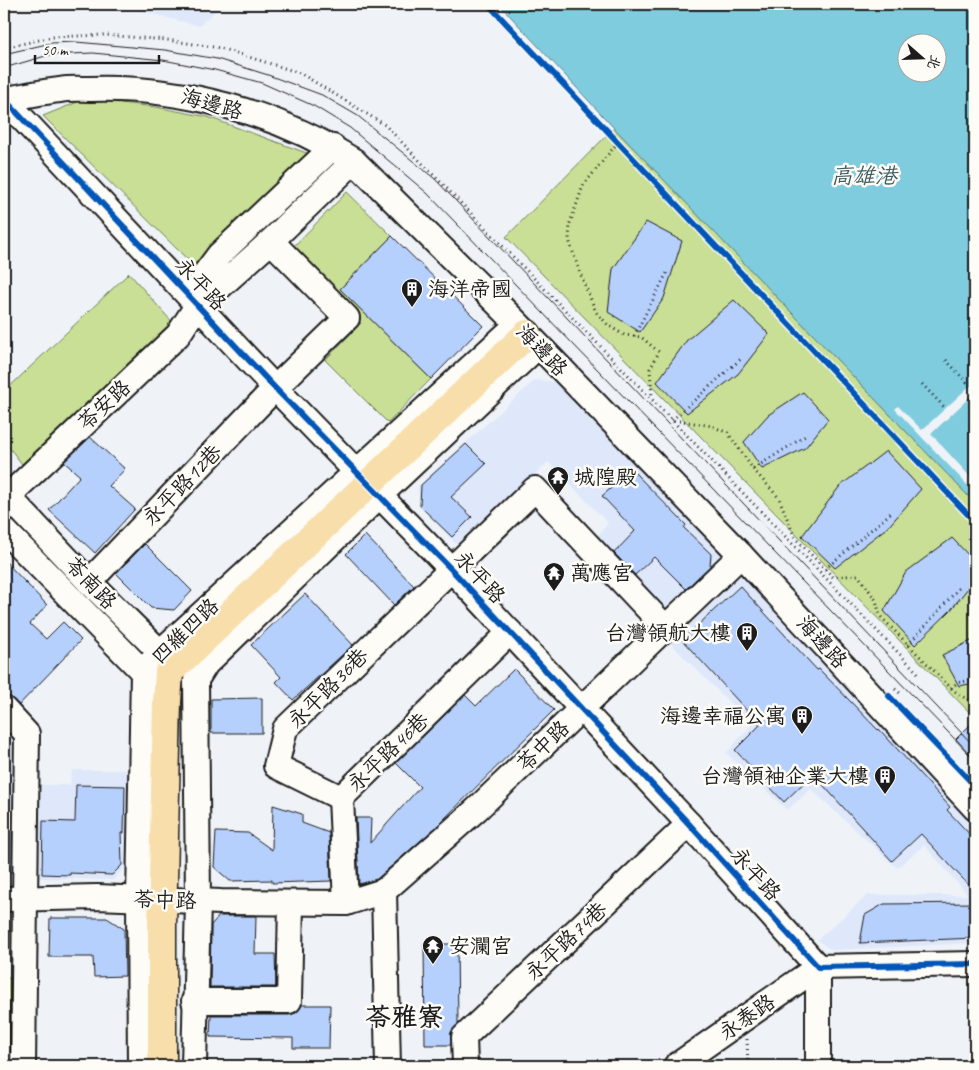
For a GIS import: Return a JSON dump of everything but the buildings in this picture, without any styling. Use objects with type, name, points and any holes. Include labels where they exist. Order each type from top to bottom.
[{"type":"main road","name":"四維四路","points":[[162,1066],[150,899],[167,702],[157,666],[369,484],[528,335]]},
{"type":"street","name":"海邊路","points":[[4,100],[61,89],[115,88],[166,92],[219,104],[297,130],[354,161],[528,335],[741,555],[892,696],[975,808]]},
{"type":"street","name":"永平路","points":[[4,100],[275,388],[451,569],[689,824],[818,967]]},
{"type":"street","name":"苓安路","points":[[198,304],[201,279],[219,255],[333,148]]},
{"type":"street","name":"苓安路","points":[[5,496],[178,335],[198,304],[271,241],[354,161]]},
{"type":"street","name":"永平路12巷","points":[[89,582],[275,388],[347,318],[271,241]]},
{"type":"street","name":"四維四路","points":[[194,1066],[194,1001],[198,901],[196,680],[206,664],[369,484]]},
{"type":"street","points":[[451,569],[534,490],[665,627]]},
{"type":"street","name":"苓南路","points":[[5,496],[89,582],[157,666]]},
{"type":"street","name":"苓南路","points":[[4,530],[157,666],[196,680]]},
{"type":"street","name":"苓中路","points":[[15,899],[97,897],[198,901],[346,903],[384,892],[477,809],[741,555]]},
{"type":"street","name":"永平路36巷","points":[[341,798],[276,766],[285,729],[451,569]]},
{"type":"street","name":"永平路46巷","points":[[346,903],[341,798],[510,632]]},
{"type":"street","points":[[4,709],[27,734],[15,899],[23,1066]]},
{"type":"street","name":"永平路74巷","points":[[465,1066],[464,1037],[689,824]]},
{"type":"street","points":[[384,892],[388,1066]]},
{"type":"street","name":"四維四路","points":[[140,1066],[150,899]]},
{"type":"street","points":[[194,1001],[289,1002],[291,903]]},
{"type":"street","points":[[818,1066],[818,967],[975,964]]},
{"type":"street","name":"永泰路","points":[[676,1066],[818,967]]},
{"type":"path","points":[[205,45],[212,38]]},
{"type":"path","points":[[611,134],[624,149]]},
{"type":"path","points":[[618,142],[583,186],[570,223],[569,240],[596,312],[609,326],[624,335],[641,337],[659,352],[650,369],[652,398]]},
{"type":"path","points":[[634,336],[668,271]]},
{"type":"path","points":[[743,357],[673,420],[712,426],[728,433],[754,469],[779,498],[796,538],[833,577],[858,575],[876,600],[880,616],[951,688],[975,705]]},
{"type":"path","points":[[946,360],[970,386]]},
{"type":"path","points":[[922,384],[946,408]]},
{"type":"path","points":[[969,398],[975,404]]},
{"type":"path","points":[[754,469],[807,435]]},
{"type":"path","points":[[825,569],[892,512]]},
{"type":"path","points":[[908,645],[959,588]]},
{"type":"path","points":[[907,675],[913,668],[919,674]]},
{"type":"path","points":[[951,688],[957,683],[975,679]]},
{"type":"path","points":[[892,696],[901,682]]},
{"type":"shaded area","points":[[114,4],[223,4],[199,26]]},
{"type":"shaded area","points":[[535,380],[557,382],[975,823],[975,943],[832,950],[817,940],[868,895],[968,895],[924,845],[897,868],[811,789],[787,810],[726,753],[752,725],[669,642],[662,610],[594,541],[608,523],[548,462],[460,548],[419,505],[418,486]]},
{"type":"shaded area","points":[[4,724],[20,742],[18,785],[70,785],[72,770],[127,770],[127,865],[113,880],[4,877]]},
{"type":"green space","points":[[85,99],[156,107],[208,117],[312,155],[194,266],[43,116]]},
{"type":"green space","points":[[614,128],[975,503],[975,718],[506,237]]},
{"type":"green space","points":[[347,192],[392,236],[340,289],[431,379],[388,423],[325,360],[361,323],[289,251]]},
{"type":"green space","points":[[129,273],[172,322],[22,464],[4,441],[4,392]]},
{"type":"green space","points":[[4,978],[16,978],[15,1066],[4,1066]]},
{"type":"water","name":"高雄港","points":[[499,4],[975,4],[975,503],[614,128]]},
{"type":"pier","points":[[975,381],[975,392],[931,434],[975,482],[975,493],[895,409],[898,406],[922,430]]},
{"type":"tram line","points":[[4,54],[51,43],[76,42],[165,50],[217,59],[322,95],[358,116],[435,179],[975,747]]},
{"type":"tram line","points":[[4,68],[49,55],[93,53],[163,60],[215,70],[262,83],[314,106],[350,128],[427,193],[975,760]]},
{"type":"cycle path","points":[[488,4],[975,522]]},
{"type":"cycle path","points":[[5,100],[275,388],[451,569],[689,824],[818,967],[975,964]]},
{"type":"cycle path","points":[[889,696],[975,786]]},
{"type":"place","name":"海洋帝國","points":[[412,308]]},
{"type":"place","name":"城隍殿","points":[[558,496]]},
{"type":"place","name":"萬應宮","points":[[554,592]]},
{"type":"place","name":"台灣領航大樓","points":[[747,652]]},
{"type":"place","name":"海邊幸福公寓","points":[[802,735]]},
{"type":"place","name":"台灣領袖企業大樓","points":[[885,795]]},
{"type":"place","name":"安瀾宮","points":[[433,965]]},
{"type":"district","name":"苓雅寮","points":[[404,1017]]}]
